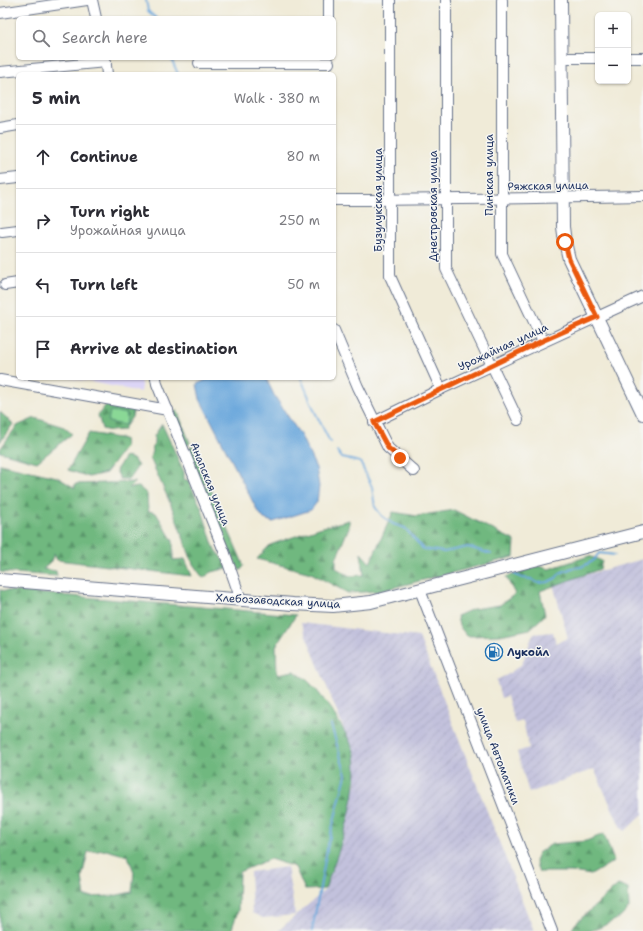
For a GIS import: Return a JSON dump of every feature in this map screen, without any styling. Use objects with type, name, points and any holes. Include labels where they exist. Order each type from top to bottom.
[{"type":"main road","points":[[561,0],[563,198],[565,242],[569,259],[643,414]]},
{"type":"main road","name":"Хлебозаводская улица","points":[[0,580],[333,606],[371,602],[643,532]]},
{"type":"street","points":[[0,12],[87,0]]},
{"type":"street","points":[[92,0],[96,16]]},
{"type":"street","points":[[329,0],[329,16]]},
{"type":"street","name":"Бузулукская улица","points":[[390,0],[390,276],[441,389]]},
{"type":"street","name":"Днестровская улица","points":[[446,0],[446,269],[518,420]]},
{"type":"street","name":"Пинская улица","points":[[502,0],[502,254],[542,341]]},
{"type":"street","points":[[562,58],[595,58]]},
{"type":"street","points":[[631,58],[643,58]]},
{"type":"street","points":[[0,72],[106,60],[107,72]]},
{"type":"street","points":[[199,63],[329,65]]},
{"type":"street","points":[[0,128],[16,125]]},
{"type":"street","points":[[0,180],[16,178]]},
{"type":"street","name":"Ряжская улица","points":[[336,200],[445,200],[643,196]]},
{"type":"street","points":[[2,232],[16,230]]},
{"type":"street","points":[[5,284],[16,283]]},
{"type":"street","name":"Урожайная улица","points":[[374,422],[542,341],[643,296]]},
{"type":"street","points":[[336,335],[374,422],[388,448],[414,471]]},
{"type":"street","points":[[0,380],[168,410]]},
{"type":"street","name":"Анапская улица","points":[[156,380],[224,551],[241,600]]},
{"type":"street","name":"улица Автоматики","points":[[420,590],[552,931]]},
{"type":"shaded area","points":[[80,380],[141,380],[141,392]]},
{"type":"shaded area","points":[[643,559],[643,814],[625,831],[620,826],[594,769],[529,793],[517,752],[529,748],[523,721],[515,723],[507,696],[501,698],[496,680],[507,675],[522,664],[533,634],[553,632],[556,643],[568,638],[553,584]]},
{"type":"shaded area","points":[[301,623],[419,637],[534,931],[278,931],[325,890],[342,841],[356,783],[354,754]]},
{"type":"shaded area","points":[[287,867],[295,915],[263,918],[252,913],[250,872]]},
{"type":"green space","points":[[109,401],[134,408],[132,417],[123,430],[110,431],[102,429],[98,415]]},
{"type":"green space","points":[[177,410],[190,443],[185,448],[171,416]]},
{"type":"green space","points":[[110,411],[127,414],[126,425],[108,422]]},
{"type":"green space","points":[[0,412],[13,424],[0,442]]},
{"type":"green space","points":[[35,418],[64,427],[72,434],[37,462],[0,452],[0,449],[17,426]]},
{"type":"green space","points":[[162,424],[184,472],[184,480],[188,480],[201,507],[213,545],[228,568],[212,572],[203,578],[193,564],[171,505],[150,458],[154,443],[154,436]]},
{"type":"green space","points":[[89,433],[124,439],[125,447],[106,473],[89,477],[68,470]]},
{"type":"green space","points":[[192,445],[207,481],[202,486],[187,451]]},
{"type":"green space","points":[[125,457],[133,459],[138,466],[129,479],[120,479],[116,470]]},
{"type":"green space","points":[[0,464],[57,477],[75,488],[75,484],[135,482],[129,488],[139,487],[147,494],[148,511],[156,513],[173,541],[173,560],[185,559],[192,576],[57,560],[54,554],[50,563],[43,569],[56,571],[57,576],[0,572]]},
{"type":"green space","points":[[208,483],[244,566],[240,571],[220,535],[203,490]]},
{"type":"green space","points":[[454,510],[515,541],[514,557],[380,591],[348,593],[311,573],[257,559],[270,545],[319,528],[349,520],[349,527],[336,559],[336,568],[350,576],[364,575],[361,553],[370,563],[393,512],[417,516]]},
{"type":"green space","points":[[589,556],[602,561],[600,569],[540,591],[545,615],[530,629],[500,635],[467,636],[459,626],[457,616],[473,609],[500,605],[515,594],[506,577],[538,566],[549,569]]},
{"type":"green space","points":[[0,590],[296,615],[276,646],[277,674],[294,671],[311,684],[337,720],[349,740],[355,756],[356,772],[347,823],[325,889],[305,890],[295,867],[270,859],[239,872],[238,911],[231,931],[0,931]],"holes":[[[106,850],[128,856],[134,872],[132,892],[113,896],[85,897],[82,877],[88,852]]]},
{"type":"green space","points":[[604,834],[614,861],[591,875],[572,872],[539,872],[535,861],[538,853],[552,844],[586,841]]},
{"type":"green space","points":[[618,885],[628,889],[629,908],[621,917],[590,931],[571,931],[575,924]]},
{"type":"water","points":[[206,380],[267,380],[274,395],[301,436],[316,468],[319,486],[317,502],[311,510],[273,522],[264,519],[257,510],[200,399],[197,384]]},
{"type":"waterway","points":[[146,0],[148,11],[154,16]]},
{"type":"waterway","points":[[172,60],[177,72]]},
{"type":"waterway","points":[[302,380],[315,412],[330,442]]},
{"type":"waterway","points":[[337,451],[342,458],[360,462],[372,487],[375,507],[382,516],[393,524],[405,528],[423,549],[444,552],[468,547],[491,554]]},
{"type":"waterway","points":[[514,574],[522,578],[531,579],[538,583],[548,582],[556,578],[560,573],[572,568],[581,567],[593,561],[599,553],[615,555]]},
{"type":"waterway","points":[[312,931],[328,844],[346,775],[331,725]]},
{"type":"place","name":"Лукойл","points":[[494,652]]},
{"type":"route","points":[[400,458],[388,448],[374,422],[542,341],[597,317],[569,259],[565,242]]}]
